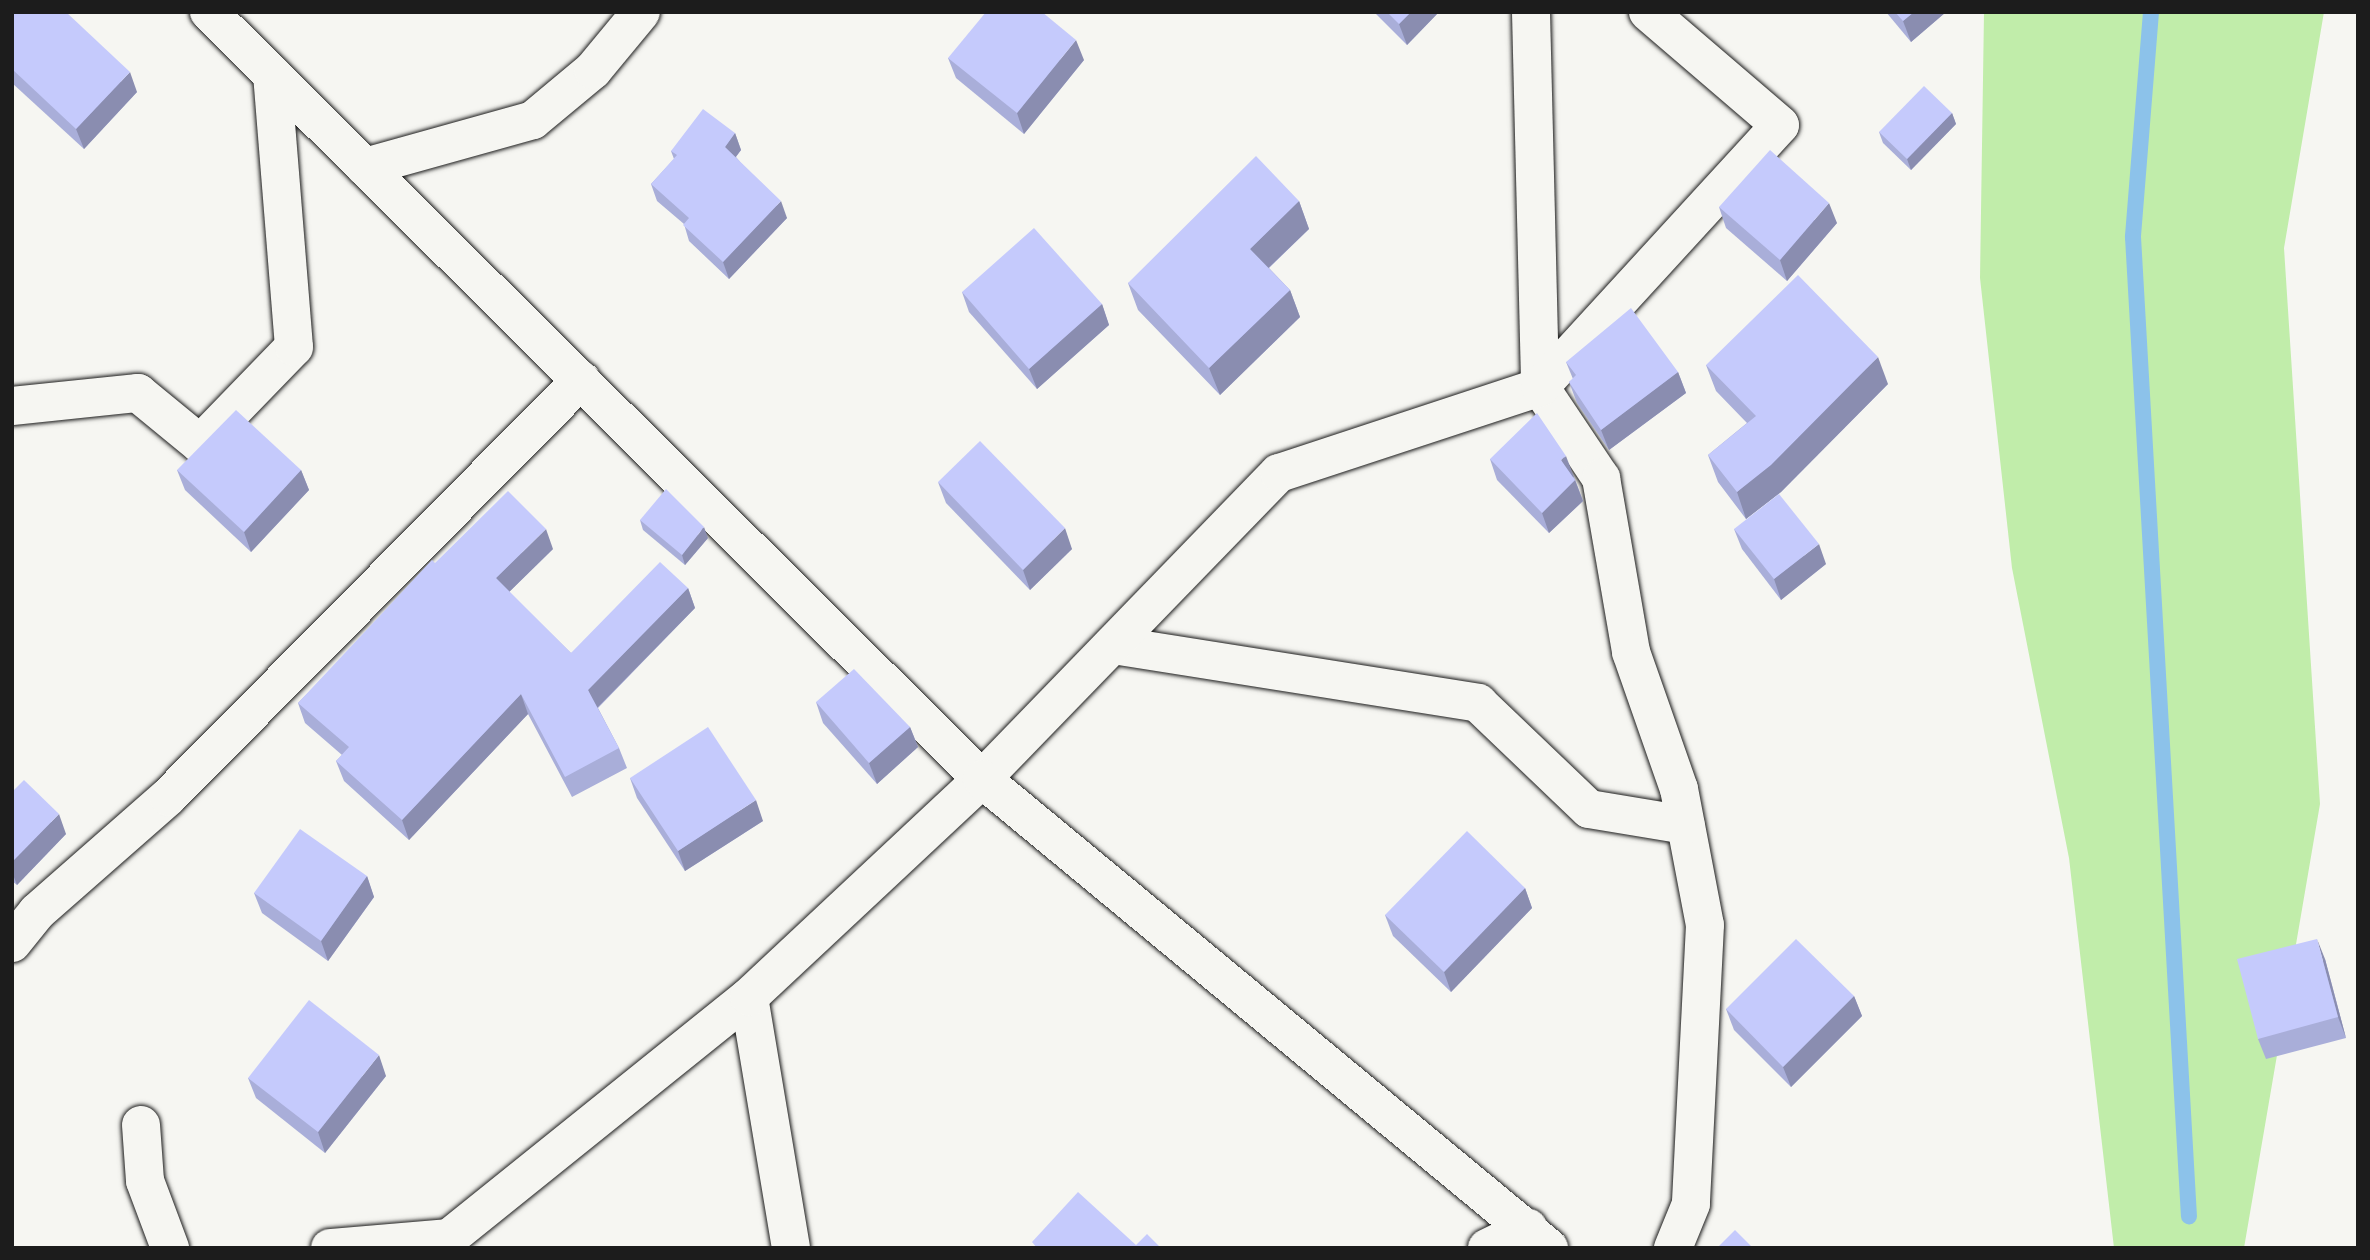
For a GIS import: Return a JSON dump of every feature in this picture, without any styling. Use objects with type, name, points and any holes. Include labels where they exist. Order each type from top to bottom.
[{"type":"street","points":[[209,12],[982,779],[1539,1238]]},
{"type":"street","points":[[365,167],[533,120],[593,70],[641,12]]},
{"type":"street","points":[[1531,12],[1541,387],[1601,478],[1631,652],[1679,789],[1705,925],[1691,1204],[1674,1248]]},
{"type":"street","points":[[330,1248],[430,1244],[449,1238],[749,997],[982,779],[1279,473],[1541,387],[1780,125],[1648,12]]},
{"type":"street","points":[[12,406],[138,393],[200,444],[294,346],[272,75]]},
{"type":"street","points":[[12,943],[37,912],[168,797],[581,380]]},
{"type":"street","points":[[1113,645],[1479,703],[1589,810],[1686,825]]},
{"type":"street","points":[[749,997],[791,1248]]},
{"type":"street","points":[[141,1125],[145,1181],[170,1248]]},
{"type":"street","points":[[1487,1248],[1539,1238]]},
{"type":"green space","points":[[1984,12],[2324,12],[2284,248],[2320,804],[2244,1248],[2114,1248],[2069,858],[2012,568],[1980,278]]},
{"type":"building","points":[[12,12],[66,12],[130,72],[76,129],[12,69]]},
{"type":"building","points":[[986,12],[1042,12],[1076,40],[1017,113],[948,58]]},
{"type":"building","points":[[1387,12],[1411,12],[1399,24]]},
{"type":"building","points":[[1895,12],[1914,12],[1903,21]]},
{"type":"building","points":[[1924,86],[1952,113],[1907,159],[1879,132]]},
{"type":"building","points":[[703,109],[735,133],[725,147],[781,201],[723,262],[683,225],[689,218],[651,184],[677,155],[671,151]]},
{"type":"building","points":[[1770,150],[1829,203],[1780,260],[1719,207]]},
{"type":"building","points":[[1256,156],[1299,201],[1250,249],[1290,290],[1209,368],[1128,283]]},
{"type":"building","points":[[1034,228],[1102,304],[1029,369],[962,292]]},
{"type":"building","points":[[1798,275],[1878,357],[1771,465],[1737,492],[1708,455],[1756,416],[1706,365]]},
{"type":"building","points":[[1631,308],[1678,372],[1601,430],[1569,382],[1576,375],[1566,362]]},
{"type":"building","points":[[236,410],[301,470],[244,532],[177,470]]},
{"type":"building","points":[[1537,413],[1566,456],[1561,460],[1575,480],[1542,513],[1490,459]]},
{"type":"building","points":[[980,441],[1065,528],[1023,570],[938,482]]},
{"type":"building","points":[[666,489],[704,527],[682,555],[640,520]]},
{"type":"building","points":[[508,491],[546,529],[496,578],[571,653],[660,562],[688,588],[588,690],[619,748],[565,777],[521,694],[402,820],[336,761],[349,747],[298,703],[432,560],[435,563]]},
{"type":"building","points":[[1779,494],[1819,544],[1774,579],[1734,529]]},
{"type":"building","points":[[854,669],[910,727],[869,763],[816,702]]},
{"type":"building","points":[[708,727],[756,800],[678,851],[630,778]]},
{"type":"building","points":[[24,780],[59,814],[12,862],[12,792]]},
{"type":"building","points":[[300,829],[367,876],[321,941],[254,893]]},
{"type":"building","points":[[1467,831],[1525,888],[1444,972],[1385,915]]},
{"type":"building","points":[[1796,939],[1854,996],[1783,1067],[1726,1009]]},
{"type":"building","points":[[2317,939],[2338,1017],[2258,1039],[2237,959]]},
{"type":"building","points":[[309,1000],[379,1055],[318,1132],[248,1078]]},
{"type":"building","points":[[1078,1192],[1136,1245],[1147,1234],[1161,1248],[1037,1248],[1032,1242]]},
{"type":"building","points":[[1735,1230],[1753,1248],[1717,1248]]},
{"type":"waterway","points":[[2151,12],[2133,237],[2189,1216]]}]
